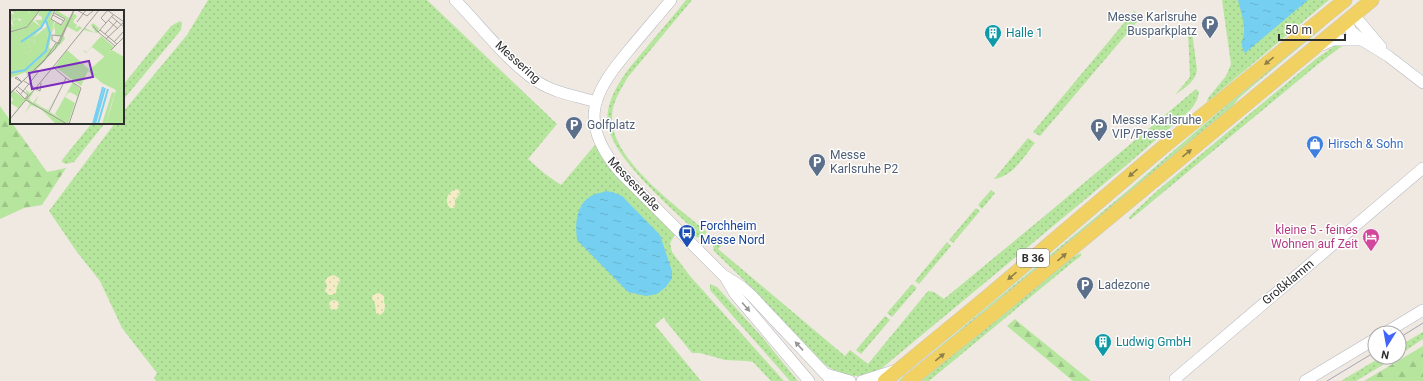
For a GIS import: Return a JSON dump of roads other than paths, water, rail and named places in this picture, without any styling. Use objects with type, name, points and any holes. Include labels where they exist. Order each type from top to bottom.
[{"type":"main road","name":"B 36","points":[[885,381],[987,297],[1162,148],[1347,8],[1372,0]]},
{"type":"main road","name":"B 36","points":[[909,381],[993,314],[1334,32],[1347,8]]},
{"type":"main road","points":[[1334,32],[1341,16],[1347,8]]},
{"type":"street","name":"Messering","points":[[454,0],[510,57],[538,82],[555,90],[596,102]]},
{"type":"street","name":"Messestraße","points":[[671,0],[611,71],[603,84],[596,102],[594,116],[596,134],[600,145],[619,171],[723,275],[742,287],[751,295],[829,378]]},
{"type":"street","points":[[1347,8],[1351,31],[1362,40],[1388,56],[1423,83]]},
{"type":"street","points":[[1347,8],[1388,56]]},
{"type":"street","points":[[1313,49],[1333,40],[1362,40]]},
{"type":"street","name":"Großklamm","points":[[1177,381],[1175,379],[1423,168]]},
{"type":"street","name":"Messestraße","points":[[723,275],[735,294],[809,381]]},
{"type":"street","points":[[1398,325],[1423,310]]},
{"type":"street","points":[[1305,381],[1367,344]]},
{"type":"street","points":[[862,381],[902,368]]},
{"type":"street","points":[[829,378],[850,381]]},
{"type":"water","points":[[1238,0],[1308,0],[1245,53],[1242,46],[1244,32],[1243,22]]},
{"type":"water","points":[[606,191],[622,196],[660,235],[672,271],[672,278],[666,287],[657,294],[646,296],[628,292],[577,240],[576,227],[578,214],[583,203],[593,195]]},
{"type":"tram line","points":[[1407,333],[1423,323]]},
{"type":"tram line","points":[[1327,381],[1367,357]]},
{"type":"place","name":"Messe Karlsruhe Busparkplatz","points":[[1210,39]]},
{"type":"place","name":"Halle 1","points":[[993,48]]},
{"type":"place","name":"Golfplatz","points":[[574,140]]},
{"type":"place","name":"Messe Karlsruhe VIP/Presse","points":[[1099,142]]},
{"type":"place","name":"Hirsch & Sohn","points":[[1315,159]]},
{"type":"place","name":"Messe Karlsruhe P2","points":[[817,177]]},
{"type":"place","name":"Forchheim Messe Nord","points":[[687,248]]},
{"type":"place","name":"kleine 5 - feines Wohnen auf Zeit","points":[[1371,252]]},
{"type":"place","name":"Ladezone","points":[[1085,300]]},
{"type":"place","name":"Ludwig GmbH","points":[[1103,357]]}]
